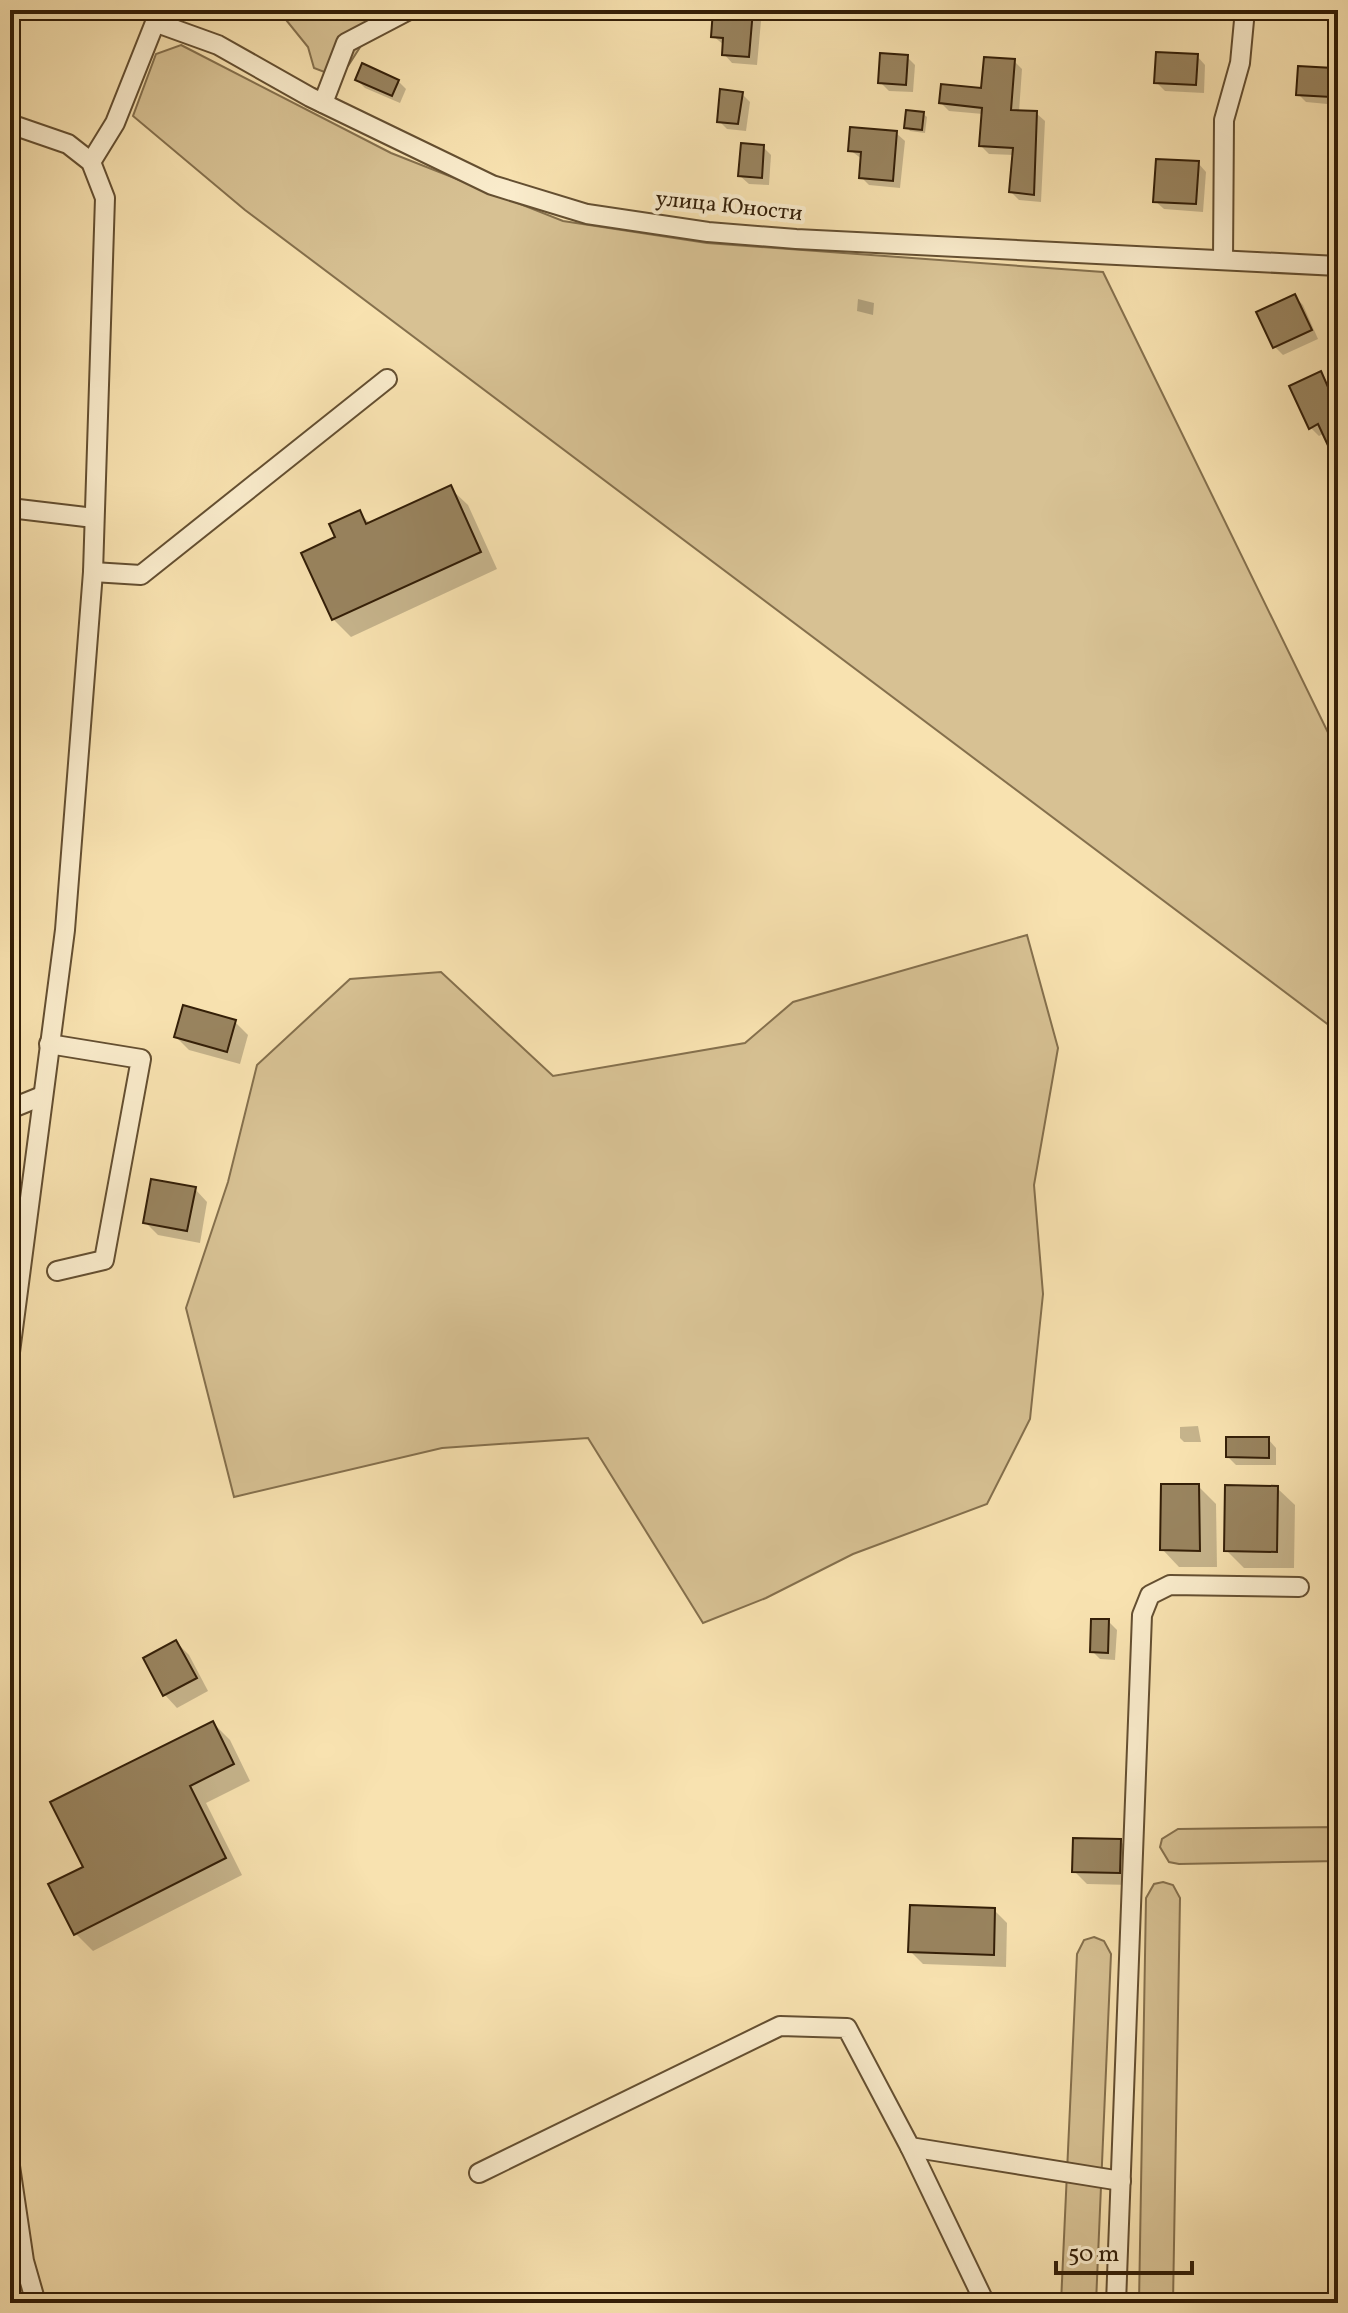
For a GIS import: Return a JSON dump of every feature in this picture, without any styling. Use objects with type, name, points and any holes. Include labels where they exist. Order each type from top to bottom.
[{"type":"street","points":[[323,103],[346,43],[409,10]]},
{"type":"street","points":[[1223,260],[1224,120],[1240,63],[1245,10]]},
{"type":"street","points":[[91,162],[115,123],[158,17]]},
{"type":"street","name":"улица Юности","points":[[158,17],[218,45],[323,103],[492,185],[587,214],[708,232],[782,238],[1338,266]]},
{"type":"street","points":[[10,124],[68,144],[91,162],[105,198],[93,572],[65,930],[10,1352]]},
{"type":"street","points":[[93,572],[141,575],[387,379]]},
{"type":"street","points":[[10,508],[94,518]]},
{"type":"street","points":[[49,1044],[141,1059],[104,1260],[57,1271]]},
{"type":"street","points":[[10,1109],[42,1096]]},
{"type":"street","points":[[1116,2303],[1142,1615],[1150,1595],[1170,1585],[1299,1587]]},
{"type":"street","points":[[479,2173],[780,2026],[847,2028],[910,2147],[985,2303]]},
{"type":"street","points":[[910,2147],[1121,2181]]},
{"type":"street","points":[[10,2166],[24,2261],[36,2303]]},
{"type":"shaded area","points":[[278,10],[426,10],[364,41],[348,66],[332,75],[314,68],[308,47]]},
{"type":"shaded area","points":[[181,45],[391,153],[563,221],[707,243],[1103,272],[1338,753],[1338,1032],[245,210],[133,116],[156,54]]},
{"type":"shaded area","points":[[1027,935],[1058,1048],[1034,1185],[1043,1294],[1030,1419],[987,1504],[853,1554],[766,1598],[703,1623],[588,1438],[442,1448],[234,1497],[186,1308],[228,1182],[257,1065],[350,979],[441,972],[553,1076],[745,1043],[793,1002]]},
{"type":"shaded area","points":[[1338,1827],[1338,1861],[1179,1864],[1169,1862],[1160,1847],[1162,1839],[1178,1829]]},
{"type":"shaded area","points":[[1163,1882],[1173,1885],[1180,1898],[1173,2303],[1139,2303],[1146,1898],[1154,1884]]},
{"type":"shaded area","points":[[1094,1937],[1104,1941],[1111,1954],[1096,2303],[1061,2303],[1077,1954],[1084,1940]]},
{"type":"building","points":[[713,10],[753,10],[749,57],[722,55],[723,38],[711,37]]},
{"type":"building","points":[[1156,52],[1198,54],[1196,85],[1154,83]]},
{"type":"building","points":[[880,53],[908,55],[906,85],[878,83]]},
{"type":"building","points":[[984,57],[1015,59],[1011,110],[1037,111],[1034,195],[1009,192],[1013,148],[979,146],[982,108],[939,103],[941,84],[981,88]]},
{"type":"building","points":[[362,63],[399,80],[392,96],[355,80]]},
{"type":"building","points":[[1298,66],[1333,68],[1331,97],[1296,95]]},
{"type":"building","points":[[720,89],[743,92],[738,124],[717,122]]},
{"type":"building","points":[[906,110],[924,112],[922,130],[904,128]]},
{"type":"building","points":[[850,127],[897,131],[893,181],[859,178],[861,152],[848,151]]},
{"type":"building","points":[[741,143],[764,145],[762,178],[738,176]]},
{"type":"building","points":[[1156,159],[1199,161],[1196,204],[1153,202]]},
{"type":"building","points":[[1295,294],[1312,330],[1273,348],[1256,312]]},
{"type":"building","points":[[1321,371],[1338,410],[1338,467],[1318,424],[1309,429],[1289,386]]},
{"type":"building","points":[[451,485],[481,552],[332,620],[301,553],[335,537],[329,524],[360,510],[366,524]]},
{"type":"building","points":[[183,1005],[236,1020],[227,1052],[174,1037]]},
{"type":"building","points":[[151,1179],[196,1187],[187,1231],[143,1223]]},
{"type":"building","points":[[1226,1437],[1269,1437],[1269,1458],[1226,1457]]},
{"type":"building","points":[[1161,1484],[1199,1484],[1200,1551],[1160,1550]]},
{"type":"building","points":[[1225,1485],[1278,1486],[1277,1552],[1224,1551]]},
{"type":"building","points":[[1091,1619],[1109,1619],[1108,1653],[1090,1652]]},
{"type":"building","points":[[176,1640],[197,1678],[163,1696],[143,1658]]},
{"type":"building","points":[[213,1721],[234,1764],[190,1786],[226,1858],[74,1935],[48,1884],[83,1867],[50,1802]]},
{"type":"building","points":[[1073,1838],[1121,1839],[1120,1873],[1072,1872]]},
{"type":"building","points":[[910,1905],[995,1908],[994,1955],[908,1952]]}]
